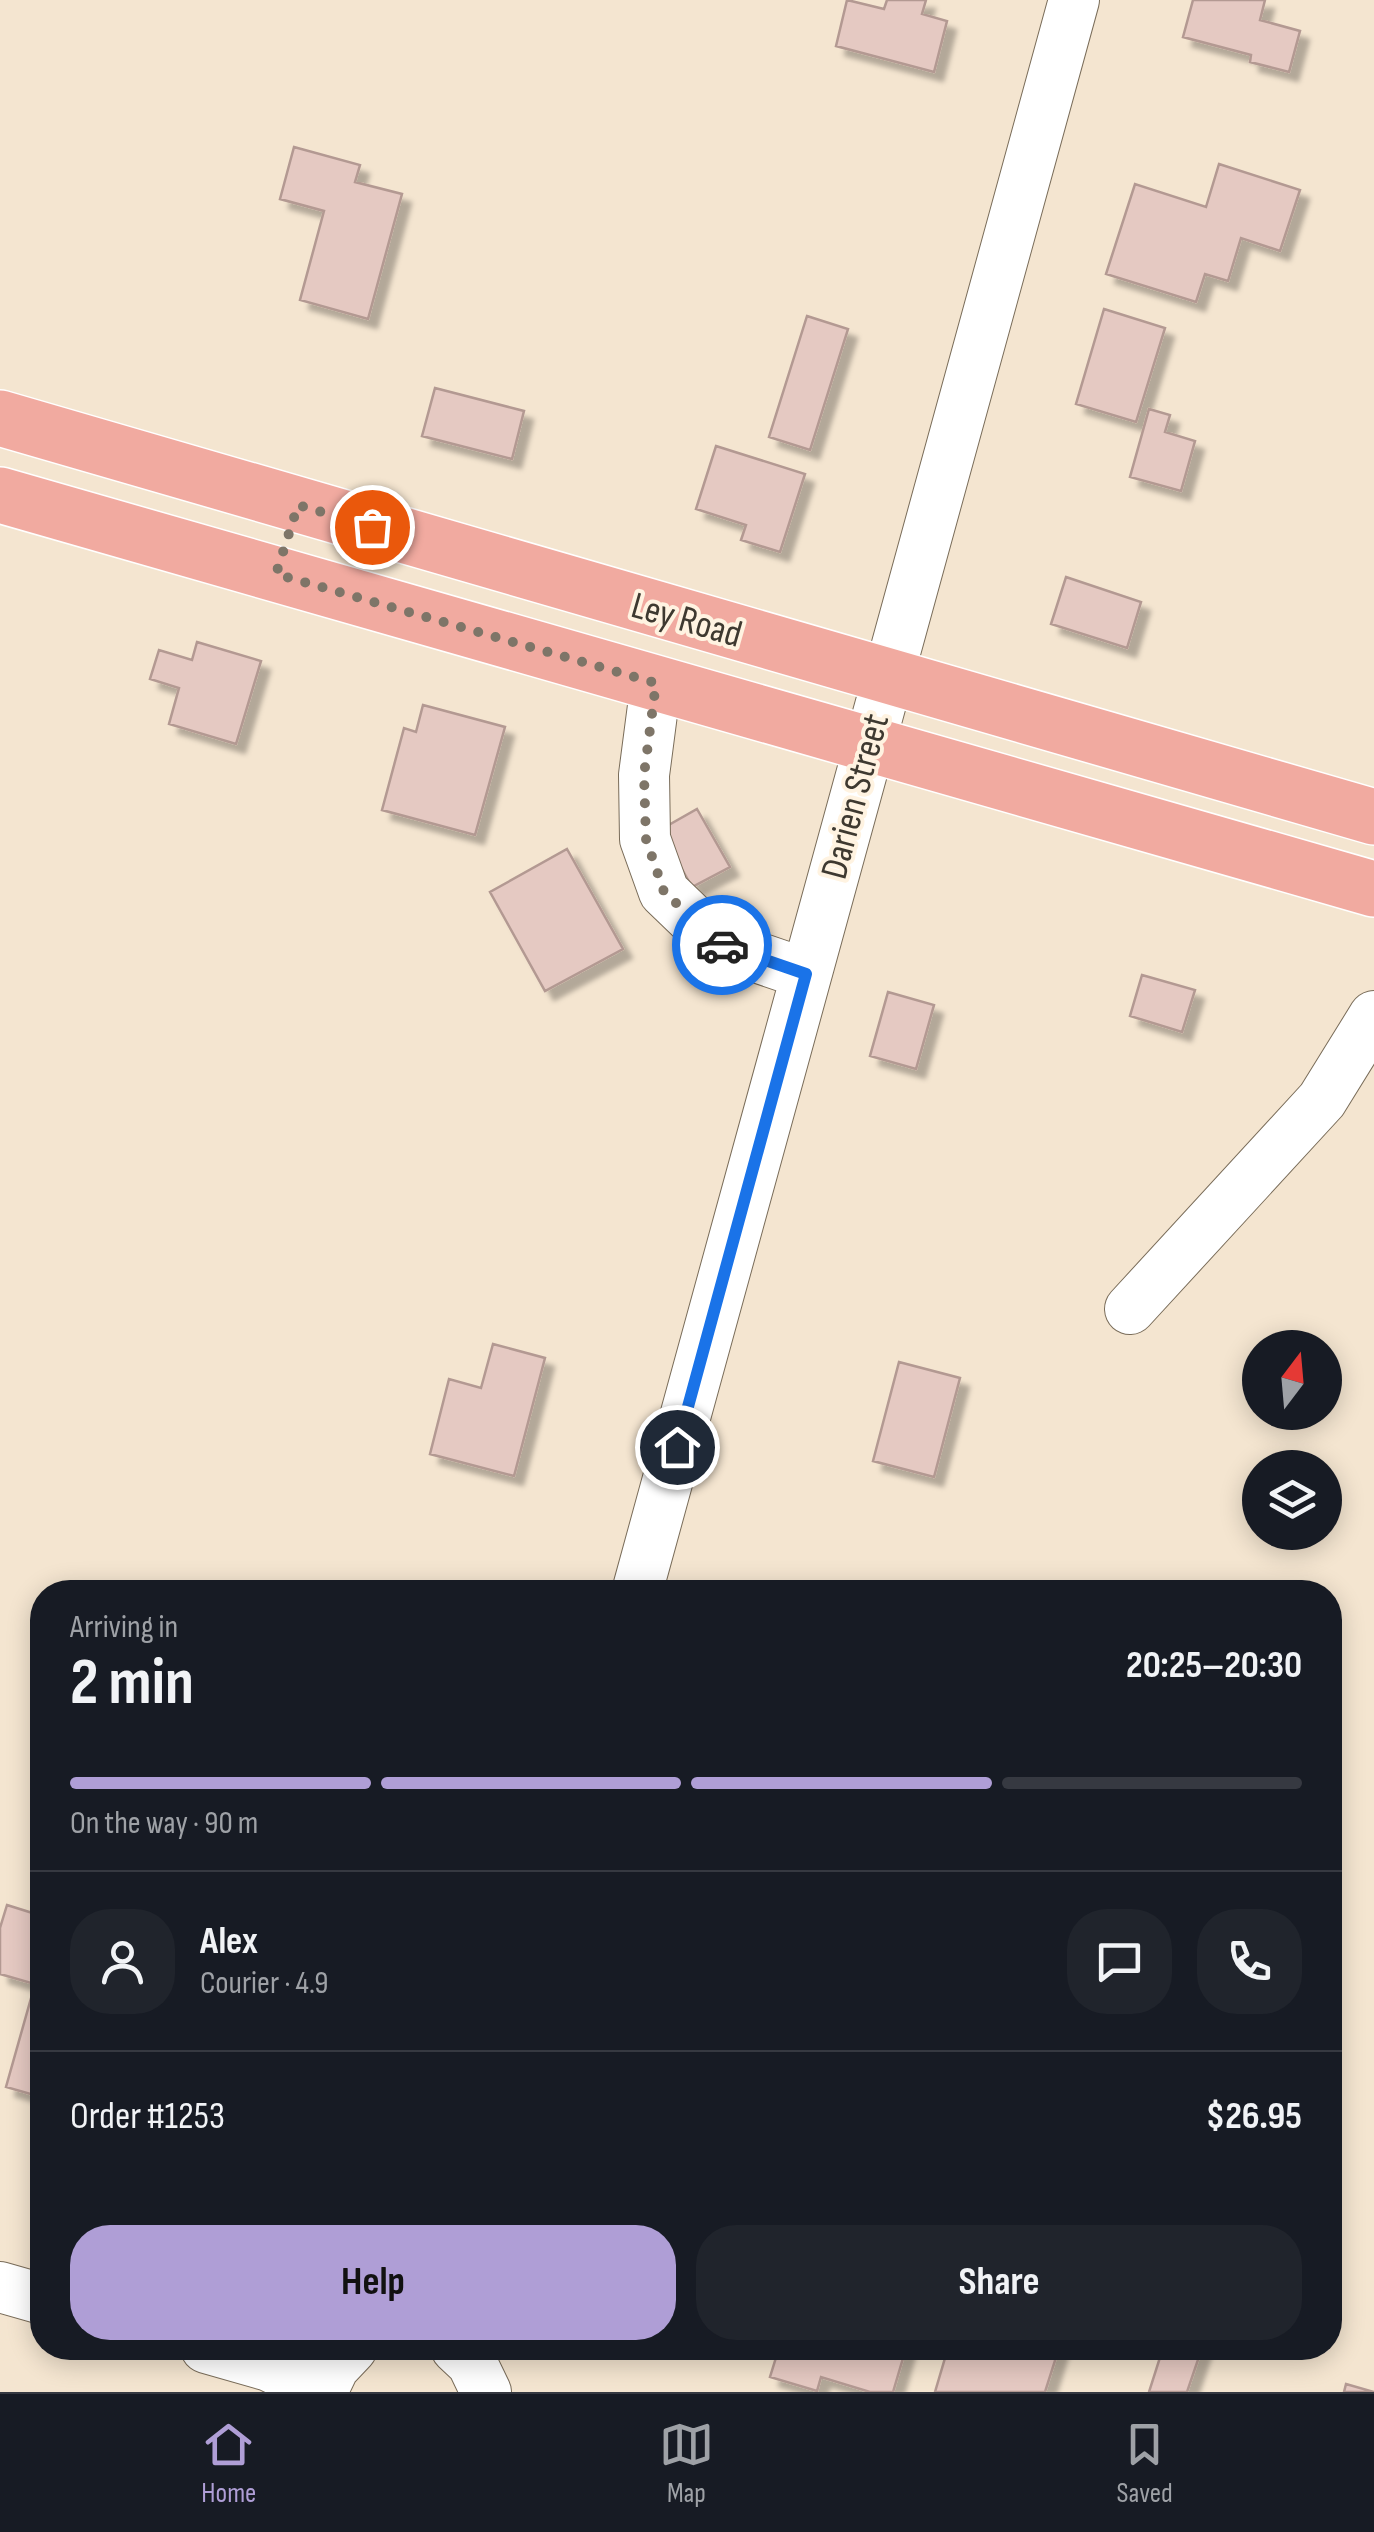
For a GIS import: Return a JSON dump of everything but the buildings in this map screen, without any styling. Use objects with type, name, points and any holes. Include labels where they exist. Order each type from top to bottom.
[{"type":"main road","name":"Ley Road","points":[[0,418],[1374,818]]},
{"type":"main road","name":"Ley Road","points":[[0,495],[1374,889]]},
{"type":"main road","points":[[276,574],[298,505]]},
{"type":"street","name":"Darien Street","points":[[640,1580],[1074,0]]},
{"type":"street","points":[[656,683],[644,775],[646,839],[664,892],[718,944],[806,974]]},
{"type":"street","points":[[1130,1309],[1322,1100],[1374,1016]]},
{"type":"street","points":[[0,2287],[30,2296]]},
{"type":"street","points":[[248,2360],[322,2392],[341,2360]]},
{"type":"street","points":[[469,2360],[486,2392]]},
{"type":"way so far","points":[[372,527],[298,505],[276,574],[656,683],[644,775],[646,839],[664,892],[722,945]]},
{"type":"route","points":[[677,1447],[806,974],[722,945]]}]
